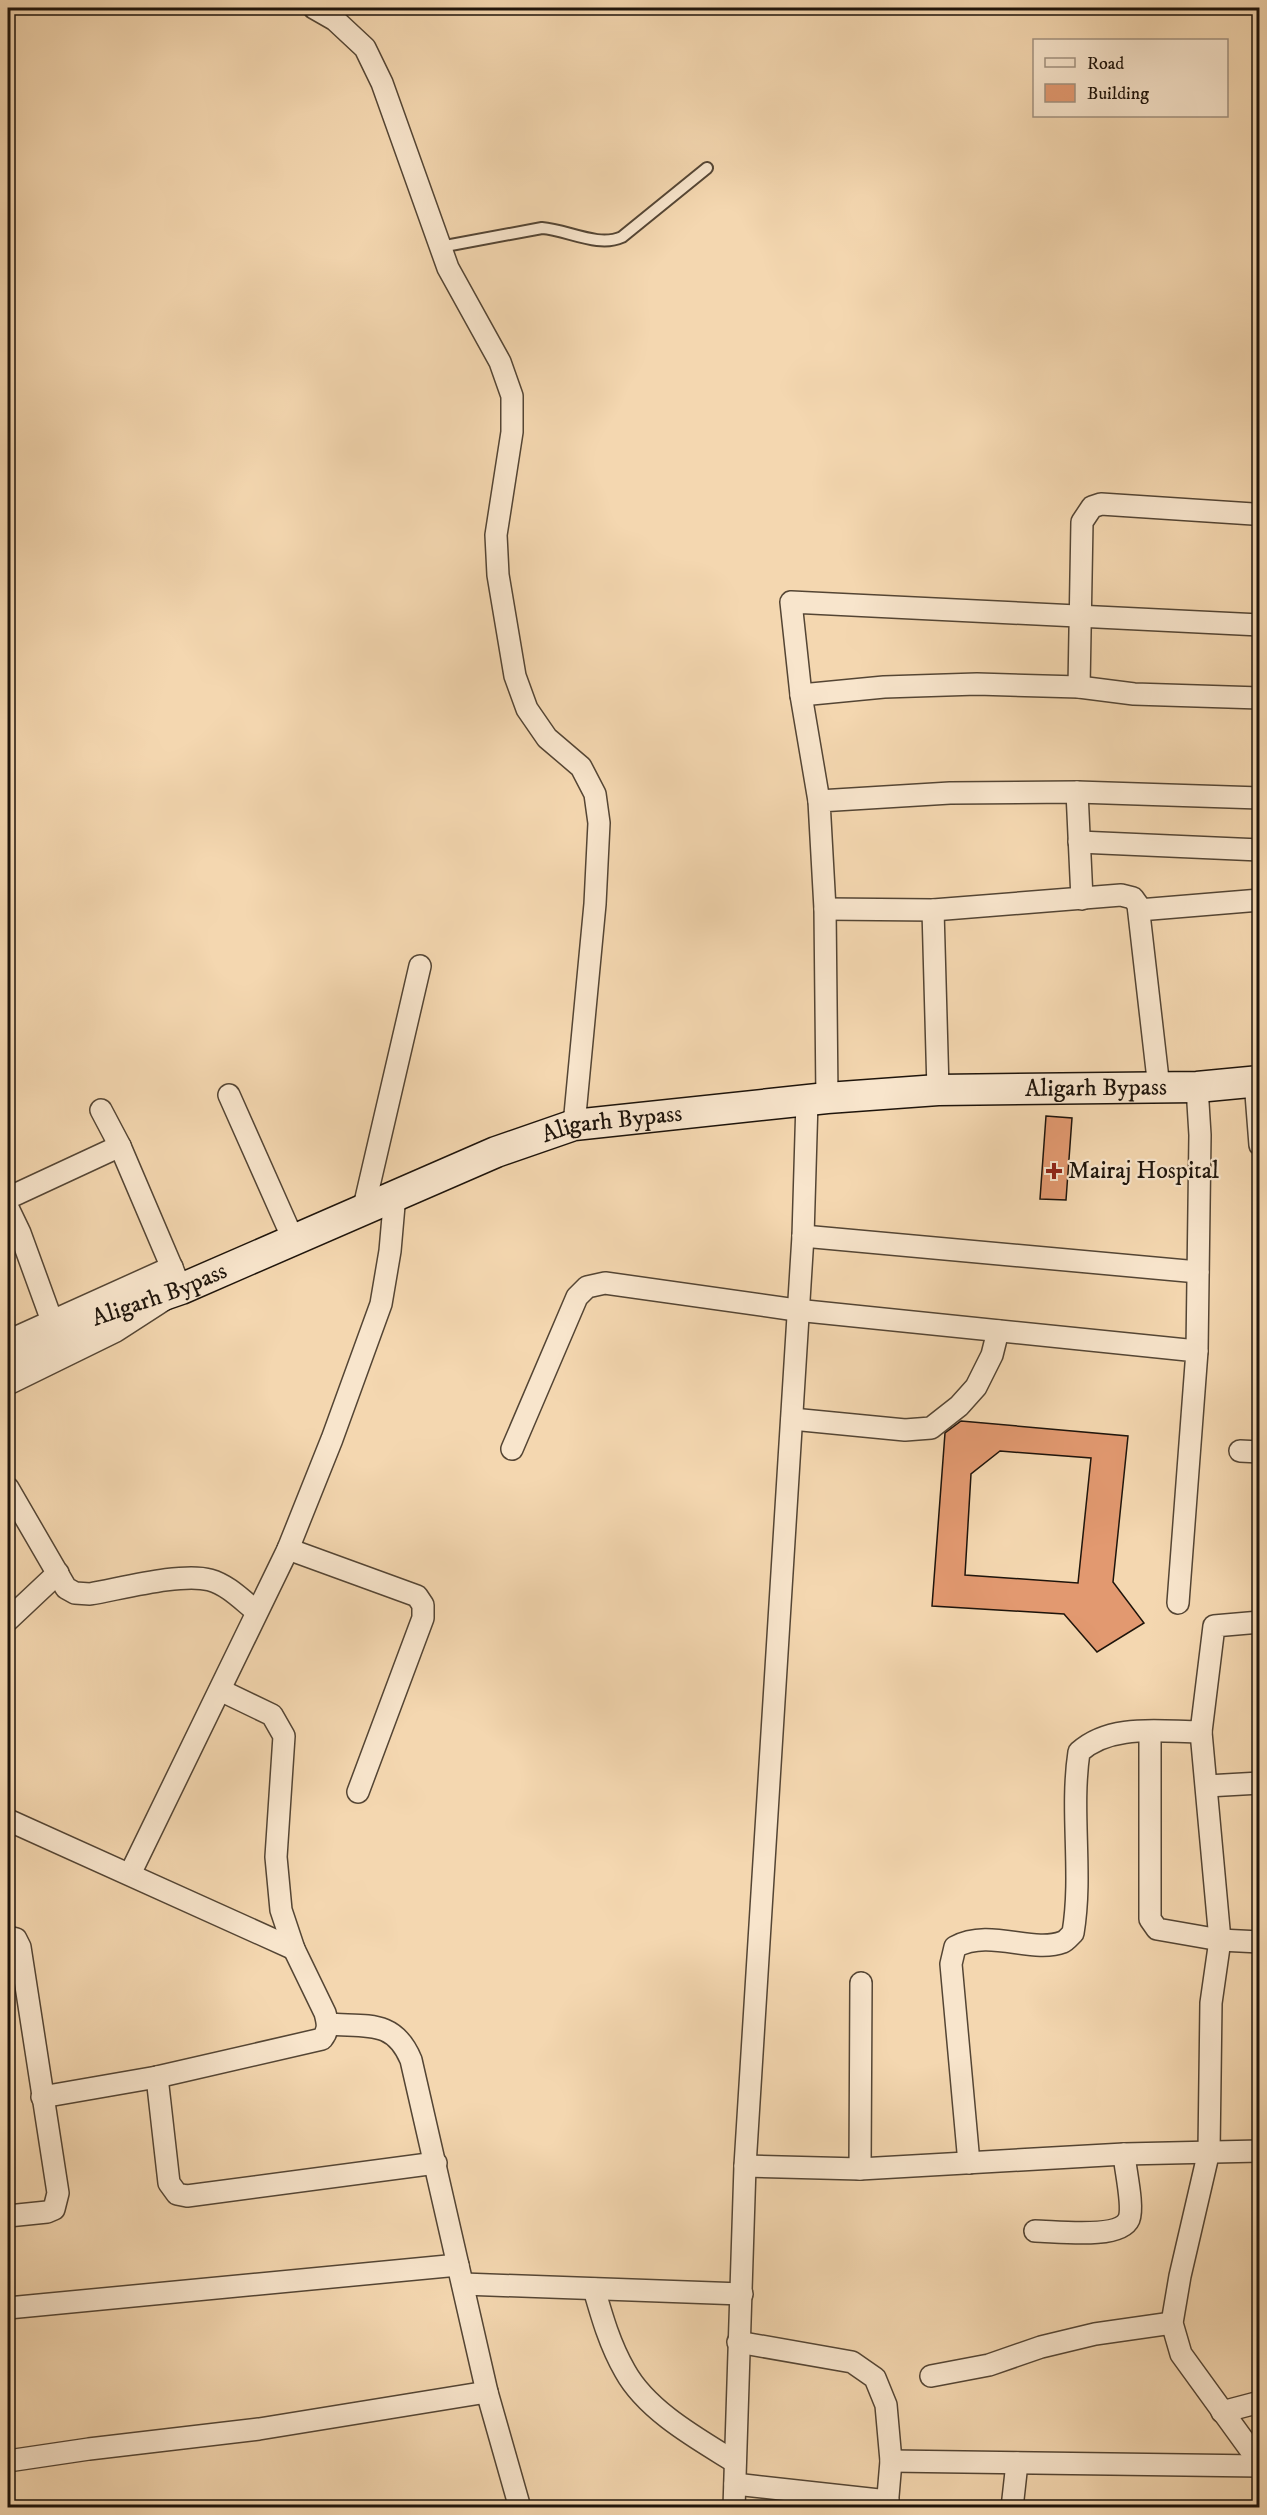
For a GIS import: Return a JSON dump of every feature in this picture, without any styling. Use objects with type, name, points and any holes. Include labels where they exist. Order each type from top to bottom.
[{"type":"main road","name":"Aligarh Bypass","points":[[8,1360],[177,1278],[293,1239],[496,1152],[574,1125],[938,1090],[1197,1087],[1257,1081]]},
{"type":"street","points":[[315,8],[335,20],[365,48],[382,83],[448,268],[500,362],[512,396],[512,432],[496,535],[498,575],[514,676],[527,709],[548,738],[581,767],[595,794],[599,823],[596,904],[574,1125]]},
{"type":"street","points":[[1079,687],[1082,522],[1092,507],[1101,504],[1253,514]]},
{"type":"street","points":[[734,2508],[745,2166],[792,1419],[796,1310],[817,1100],[825,909],[819,801],[801,695],[791,602],[1260,626]]},
{"type":"street","points":[[801,695],[884,687],[953,685],[1079,687],[1134,694],[1260,698]]},
{"type":"street","points":[[819,801],[950,793],[1077,792],[1260,798]]},
{"type":"street","points":[[1077,792],[1082,899]]},
{"type":"street","points":[[1079,842],[1260,850]]},
{"type":"street","points":[[825,909],[933,910],[1120,895],[1133,898],[1139,910],[1159,1088]]},
{"type":"street","points":[[1139,910],[1260,900]]},
{"type":"street","points":[[933,910],[938,1090]]},
{"type":"street","points":[[364,1208],[420,966]]},
{"type":"street","points":[[1257,1081],[1260,1145]]},
{"type":"street","points":[[1178,1603],[1197,1351],[1200,1136],[1197,1087]]},
{"type":"street","points":[[229,1095],[293,1239]]},
{"type":"street","points":[[101,1110],[120,1146],[177,1278]]},
{"type":"street","points":[[8,1198],[120,1146]]},
{"type":"street","points":[[130,1874],[288,1549],[332,1439],[381,1304],[390,1251],[395,1194]]},
{"type":"street","points":[[8,1208],[20,1233],[52,1321]]},
{"type":"street","points":[[802,1236],[1198,1272]]},
{"type":"street","points":[[8,1341],[52,1321],[177,1278]]},
{"type":"street","points":[[8,1384],[116,1331],[177,1278]]},
{"type":"street","points":[[512,1449],[577,1297],[587,1287],[605,1283],[796,1310],[1197,1351]]},
{"type":"street","points":[[792,1419],[905,1430],[931,1428],[959,1406],[976,1387],[992,1355],[998,1331]]},
{"type":"street","points":[[10,1498],[66,1588],[75,1593],[90,1594],[189,1578],[210,1580],[228,1588],[256,1611]]},
{"type":"street","points":[[288,1549],[417,1596],[423,1605],[423,1618],[358,1792]]},
{"type":"street","points":[[8,1620],[58,1573]]},
{"type":"street","points":[[1260,1622],[1214,1626],[1201,1732],[1220,1940],[1211,2003],[1209,2151],[1180,2276],[1172,2323],[1181,2354],[1260,2465]]},
{"type":"street","points":[[42,2097],[157,2077],[321,2039],[326,2033],[328,2024],[294,1949],[281,1910],[276,1857],[284,1736],[272,1715],[220,1690]]},
{"type":"street","points":[[1150,1732],[1150,1919],[1156,1929],[1220,1940],[1260,1942]]},
{"type":"street","points":[[969,2163],[951,1964],[955,1947],[965,1942],[1003,1939],[1041,1944],[1064,1942],[1073,1933],[1077,1878],[1075,1776],[1079,1752],[1091,1741],[1113,1733],[1201,1732]]},
{"type":"street","points":[[1207,1786],[1260,1783]]},
{"type":"street","points":[[8,1820],[294,1949]]},
{"type":"street","points":[[8,1937],[16,1939],[20,1947],[58,2193],[54,2209],[47,2212],[8,2216]]},
{"type":"street","points":[[860,2169],[861,1983]]},
{"type":"street","points":[[328,2024],[377,2028],[394,2033],[405,2044],[436,2163],[487,2392],[520,2508]]},
{"type":"street","points":[[157,2077],[169,2182],[177,2194],[187,2196],[436,2163]]},
{"type":"street","points":[[745,2166],[860,2169],[1124,2154],[1260,2151]]},
{"type":"street","points":[[1035,2231],[1084,2232],[1112,2231],[1122,2228],[1129,2218],[1130,2204],[1124,2154]]},
{"type":"street","points":[[8,2308],[460,2274],[594,2289],[742,2294]]},
{"type":"street","points":[[594,2289],[608,2337],[626,2374],[657,2409],[690,2434],[735,2462]]},
{"type":"street","points":[[931,2376],[989,2365],[1095,2334],[1172,2323]]},
{"type":"street","points":[[735,2484],[887,2504],[891,2461],[886,2405],[875,2378],[852,2362],[738,2342]]},
{"type":"street","points":[[8,2461],[121,2444],[259,2429],[487,2392]]},
{"type":"street","points":[[1222,2412],[1260,2402]]},
{"type":"street","points":[[891,2461],[1260,2465]]},
{"type":"street","points":[[1012,2508],[1017,2463]]},
{"type":"lane","points":[[440,247],[542,228],[559,229],[601,241],[613,241],[622,237],[707,168]]},
{"type":"building","points":[[1046,1116],[1072,1118],[1066,1200],[1040,1199]]},
{"type":"building","points":[[961,1421],[1128,1436],[1113,1582],[1144,1623],[1097,1652],[1064,1614],[932,1606],[945,1433]],"holes":[[[1000,1451],[1091,1458],[1078,1583],[965,1575],[971,1474]]]},
{"type":"place","name":"Mairaj Hospital","points":[[1054,1171]]}]
